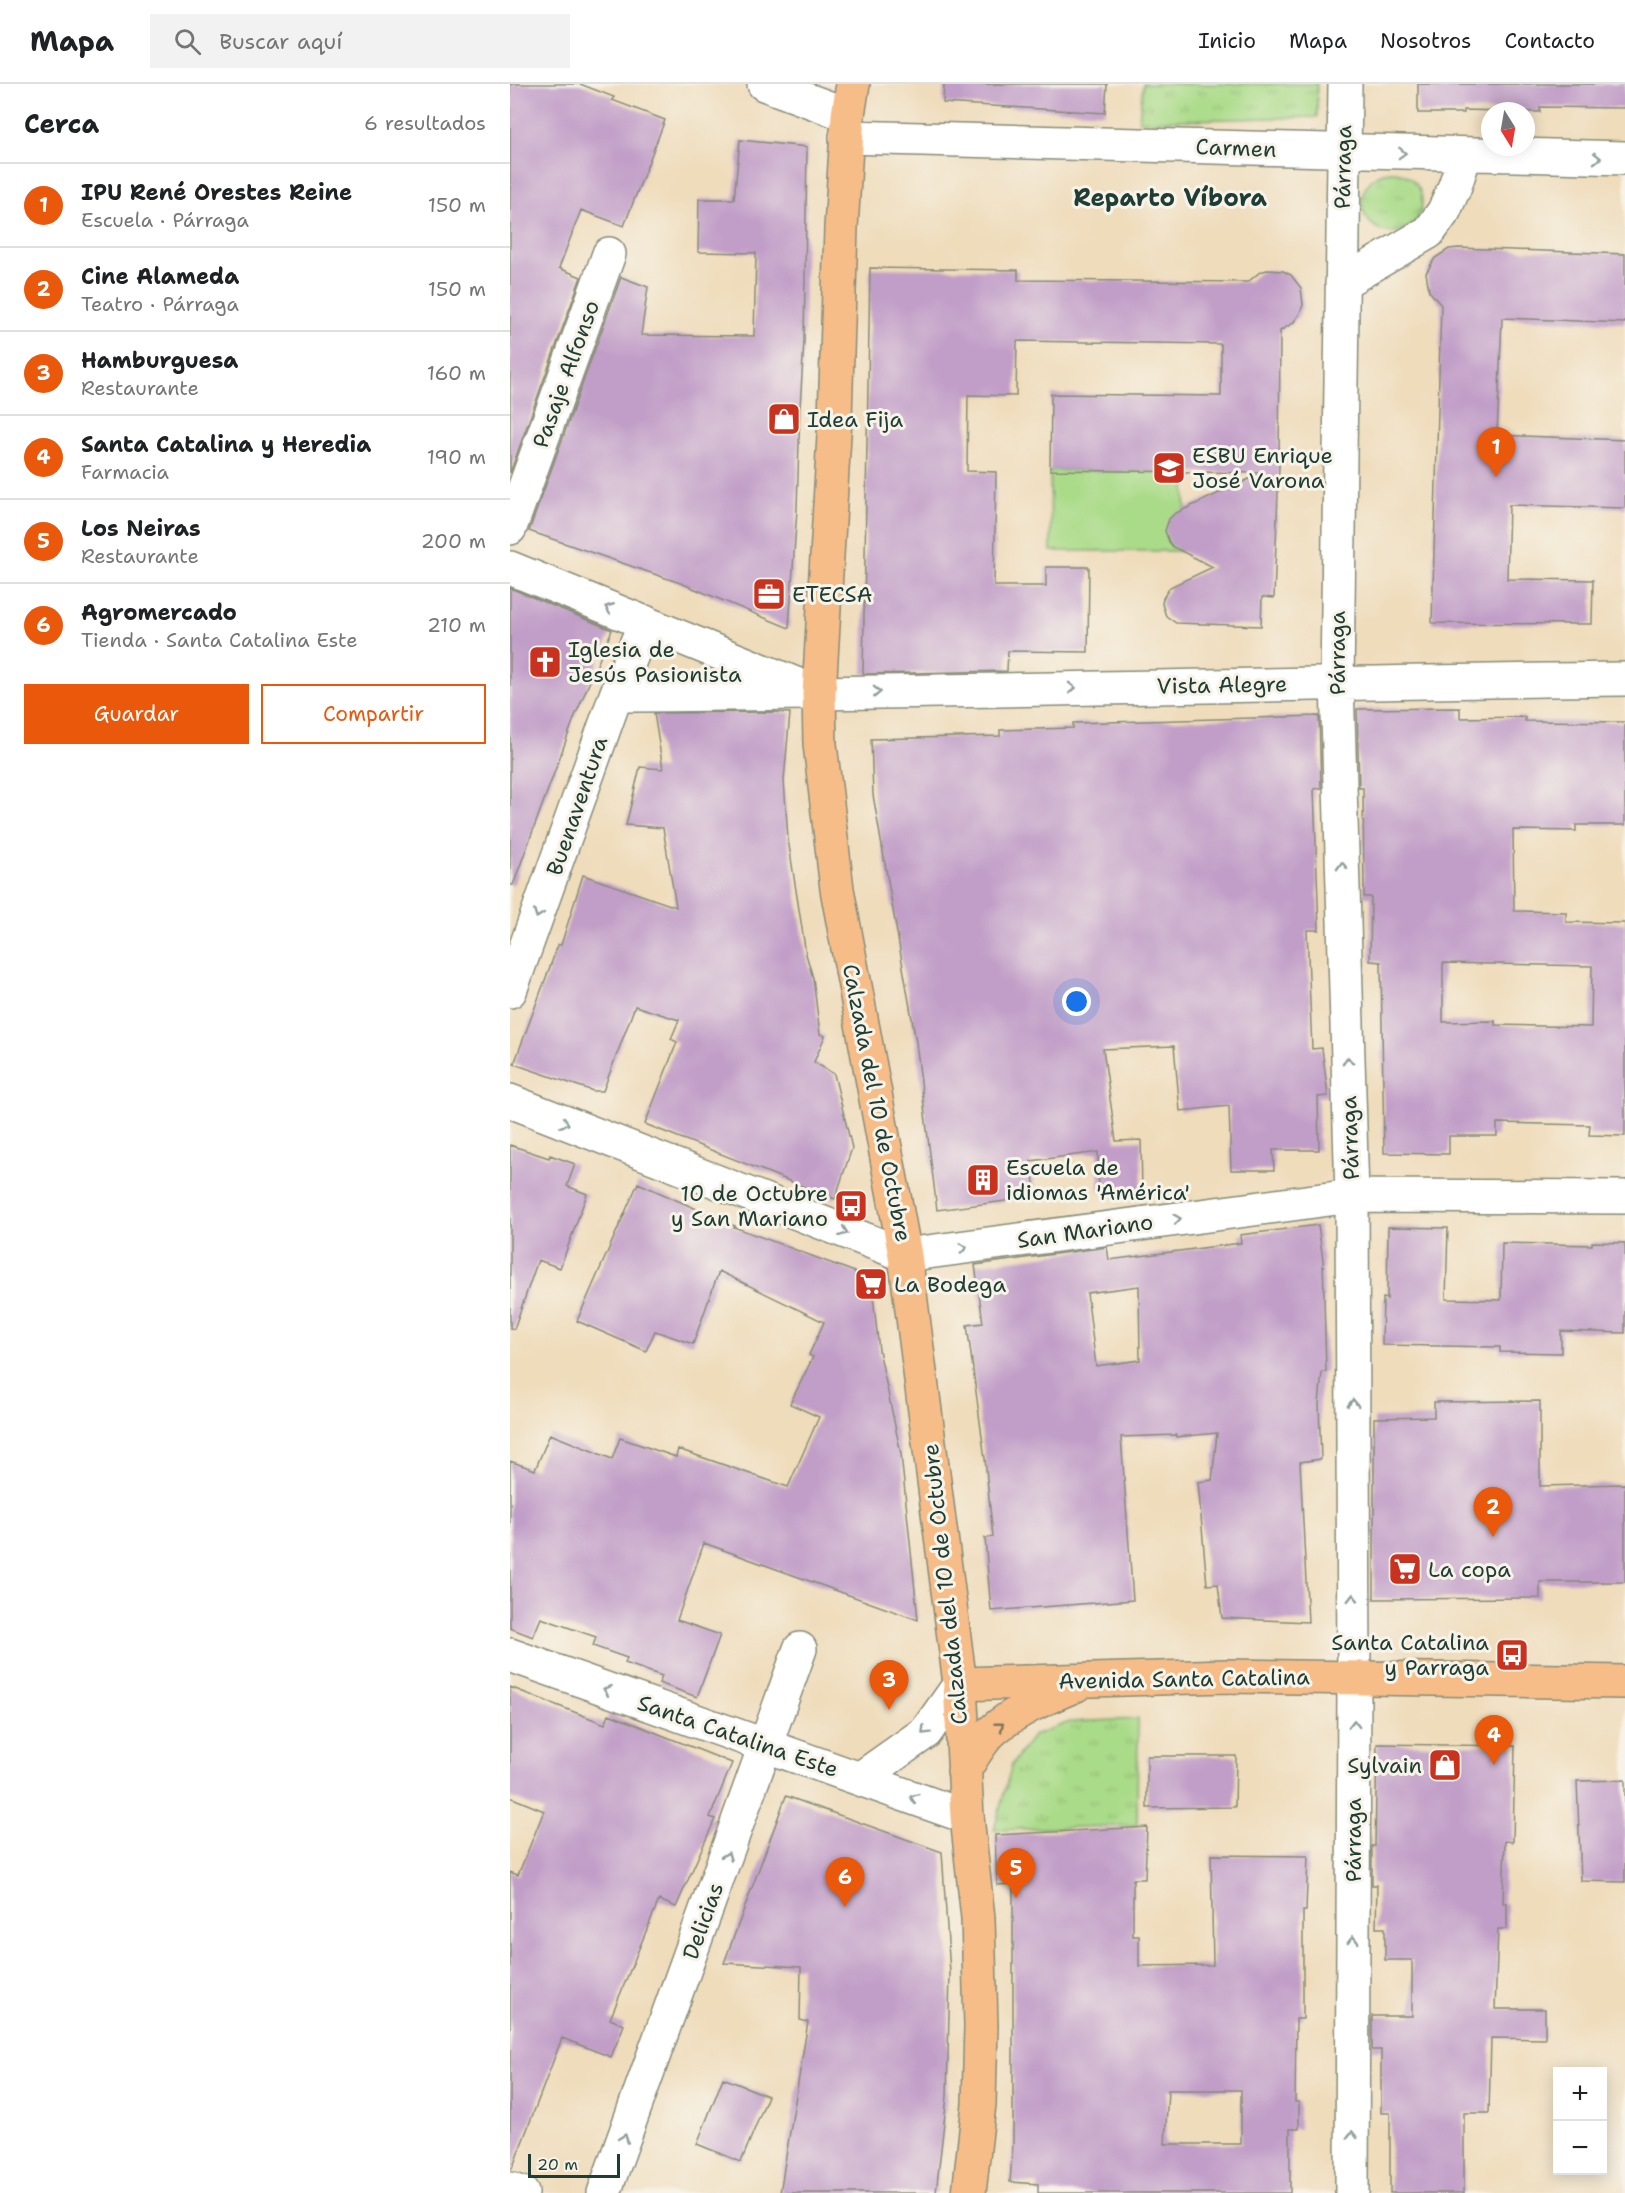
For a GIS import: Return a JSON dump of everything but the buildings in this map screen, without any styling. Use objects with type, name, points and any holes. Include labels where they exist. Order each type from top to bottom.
[{"type":"main road","name":"Calzada del 10 de Octubre","points":[[849,112],[841,228],[835,418],[819,694],[820,744],[837,890],[905,1255],[960,1684],[967,1817],[978,1918],[981,2026],[979,2104],[969,2193]]},
{"type":"main road","name":"Avenida Santa Catalina","points":[[960,1684],[1226,1676],[1625,1682]]},
{"type":"main road","points":[[964,1771],[990,1733],[1010,1718],[1059,1692],[1089,1680]]},
{"type":"street","name":"Carmen","points":[[764,84],[849,112],[1344,151],[1625,158]]},
{"type":"street","name":"Párraga","points":[[1345,84],[1336,682],[1352,1196],[1354,1677],[1352,2193]]},
{"type":"street","points":[[1342,283],[1428,232],[1444,211],[1465,155]]},
{"type":"street","name":"Pasaje Alfonso","points":[[510,528],[609,254]]},
{"type":"street","points":[[510,568],[819,694]]},
{"type":"street","name":"Buenaventura","points":[[510,991],[616,694],[645,622]]},
{"type":"street","name":"Vista Alegre","points":[[616,694],[819,694],[1336,682],[1625,679]]},
{"type":"street","points":[[510,1101],[905,1255]]},
{"type":"street","name":"San Mariano","points":[[905,1255],[1352,1196],[1625,1197]]},
{"type":"street","name":"Delicias","points":[[604,2193],[800,1649]]},
{"type":"street","name":"Santa Catalina Este","points":[[510,1655],[967,1817]]},
{"type":"street","points":[[861,1778],[926,1732],[960,1684]]},
{"type":"street","points":[[510,2188],[522,2193]]},
{"type":"green space","points":[[1143,84],[1317,84],[1317,117],[1139,121]]},
{"type":"green space","points":[[1386,172],[1398,172],[1409,177],[1417,185],[1422,202],[1420,214],[1409,227],[1398,232],[1386,232],[1375,227],[1367,219],[1362,208],[1362,196],[1367,185],[1375,177]]},
{"type":"green space","points":[[1050,470],[1185,472],[1186,551],[1051,551]]},
{"type":"green space","points":[[1138,1719],[1137,1825],[994,1830],[1012,1764],[1034,1735],[1070,1722]]},
{"type":"place","name":"Idea Fija","points":[[784,419]]},
{"type":"place","name":"ESBU Enrique José Varona","points":[[1169,468]]},
{"type":"place","name":"IPU René Orestes Reine","points":[[1496,477]]},
{"type":"place","name":"ETECSA","points":[[769,594]]},
{"type":"place","name":"Iglesia de Jesús Pasionista","points":[[545,662]]},
{"type":"place","name":"Escuela de idiomas 'América'","points":[[983,1180]]},
{"type":"place","name":"10 de Octubre y San Mariano","points":[[851,1206]]},
{"type":"place","name":"La Bodega","points":[[871,1284]]},
{"type":"place","name":"Cine Alameda","points":[[1493,1537]]},
{"type":"place","name":"La copa","points":[[1405,1569]]},
{"type":"place","name":"Santa Catalina y Parraga","points":[[1512,1655]]},
{"type":"place","name":"Hamburguesa","points":[[889,1710]]},
{"type":"place","name":"Sylvain","points":[[1445,1765]]},
{"type":"place","name":"Santa Catalina y Heredia","points":[[1494,1765]]},
{"type":"place","name":"Los Neiras","points":[[1016,1898]]},
{"type":"place","name":"Agromercado","points":[[845,1907]]},
{"type":"district","name":"Reparto Víbora","points":[[1170,198]]}]
